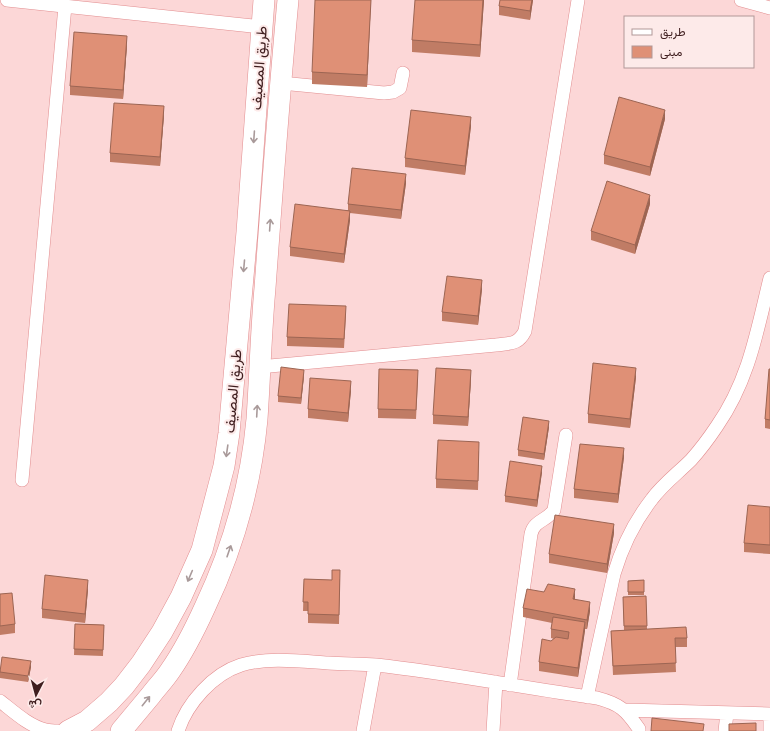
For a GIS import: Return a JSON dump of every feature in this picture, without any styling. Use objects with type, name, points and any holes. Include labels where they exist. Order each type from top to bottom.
[{"type":"main road","name":"طريق المصيف","points":[[69,731],[87,721],[124,686],[141,664],[162,632],[181,597],[202,550],[218,494],[229,433],[247,232],[264,0]]},
{"type":"main road","name":"طريق المصيف","points":[[121,731],[170,672],[198,624],[228,556],[244,500],[256,420],[288,0]]},
{"type":"main road","points":[[58,731],[69,731]]},
{"type":"street","points":[[7,0],[262,27]]},
{"type":"street","points":[[259,367],[496,345],[515,342],[521,338],[525,331],[578,0]]},
{"type":"street","points":[[740,0],[770,8]]},
{"type":"street","points":[[22,480],[65,6]]},
{"type":"street","points":[[281,83],[384,93],[393,92],[400,88],[403,73]]},
{"type":"street","points":[[587,697],[614,574],[625,541],[633,526],[653,498],[691,459],[718,426],[729,408],[748,367],[770,278]]},
{"type":"street","points":[[510,685],[531,534],[533,527],[552,514],[554,510],[566,435]]},
{"type":"street","points":[[178,731],[195,699],[208,684],[220,675],[239,666],[253,662],[269,661],[375,665],[437,673],[597,698],[610,702],[624,710],[639,731]]},
{"type":"street","points":[[363,731],[375,665]]},
{"type":"street","points":[[493,731],[496,682]]},
{"type":"street","points":[[0,702],[24,731]]},
{"type":"street","points":[[0,702],[38,727],[46,730],[58,731]]},
{"type":"street","points":[[624,710],[770,714],[770,731]]},
{"type":"street","points":[[725,731],[727,713]]},
{"type":"building","points":[[315,0],[371,0],[367,75],[312,72]]},
{"type":"building","points":[[415,0],[483,0],[480,45],[412,40]]},
{"type":"building","points":[[500,0],[532,0],[530,11],[499,6]]},
{"type":"building","points":[[74,32],[127,36],[123,90],[70,86]]},
{"type":"building","points":[[619,97],[665,110],[650,167],[604,155]]},
{"type":"building","points":[[114,103],[164,106],[160,157],[110,153]]},
{"type":"building","points":[[411,110],[471,117],[465,166],[405,158]]},
{"type":"building","points":[[352,168],[406,174],[401,210],[348,204]]},
{"type":"building","points":[[607,181],[650,195],[635,245],[591,231]]},
{"type":"building","points":[[295,204],[350,211],[344,254],[290,247]]},
{"type":"building","points":[[447,276],[482,280],[478,316],[442,312]]},
{"type":"building","points":[[289,304],[346,306],[344,339],[287,337]]},
{"type":"building","points":[[593,363],[636,368],[630,419],[588,414]]},
{"type":"building","points":[[281,367],[304,370],[301,398],[278,396]]},
{"type":"building","points":[[436,368],[471,370],[468,417],[433,415]]},
{"type":"building","points":[[379,369],[418,370],[416,410],[378,409]]},
{"type":"building","points":[[770,369],[770,420],[765,419]]},
{"type":"building","points":[[310,378],[351,381],[348,413],[308,409]]},
{"type":"building","points":[[523,417],[549,421],[544,454],[518,450]]},
{"type":"building","points":[[438,440],[479,442],[478,481],[436,479]]},
{"type":"building","points":[[580,444],[624,448],[618,494],[574,489]]},
{"type":"building","points":[[510,461],[542,466],[537,500],[505,496]]},
{"type":"building","points":[[748,505],[770,507],[770,545],[744,543]]},
{"type":"building","points":[[555,515],[614,524],[607,564],[549,554]]},
{"type":"building","points":[[332,570],[340,570],[339,615],[308,614],[308,602],[303,602],[304,579],[332,580]]},
{"type":"building","points":[[45,575],[88,580],[85,614],[42,609]]},
{"type":"building","points":[[644,580],[644,592],[628,592],[628,581]]},
{"type":"building","points":[[548,584],[575,589],[573,599],[590,602],[587,620],[523,608],[527,589],[544,592]]},
{"type":"building","points":[[12,593],[15,624],[0,626],[0,594]]},
{"type":"building","points":[[646,596],[647,626],[624,626],[623,597]]},
{"type":"building","points":[[553,617],[585,622],[578,668],[539,662],[542,639],[551,641],[556,637],[568,639],[569,632],[551,629]]},
{"type":"building","points":[[75,624],[104,625],[103,650],[74,649]]},
{"type":"building","points":[[686,627],[687,638],[675,638],[676,663],[613,666],[611,631]]},
{"type":"building","points":[[2,657],[31,661],[28,676],[0,672]]},
{"type":"building","points":[[652,718],[704,724],[703,731],[651,731]]},
{"type":"building","points":[[756,723],[756,731],[729,731],[729,724]]}]
